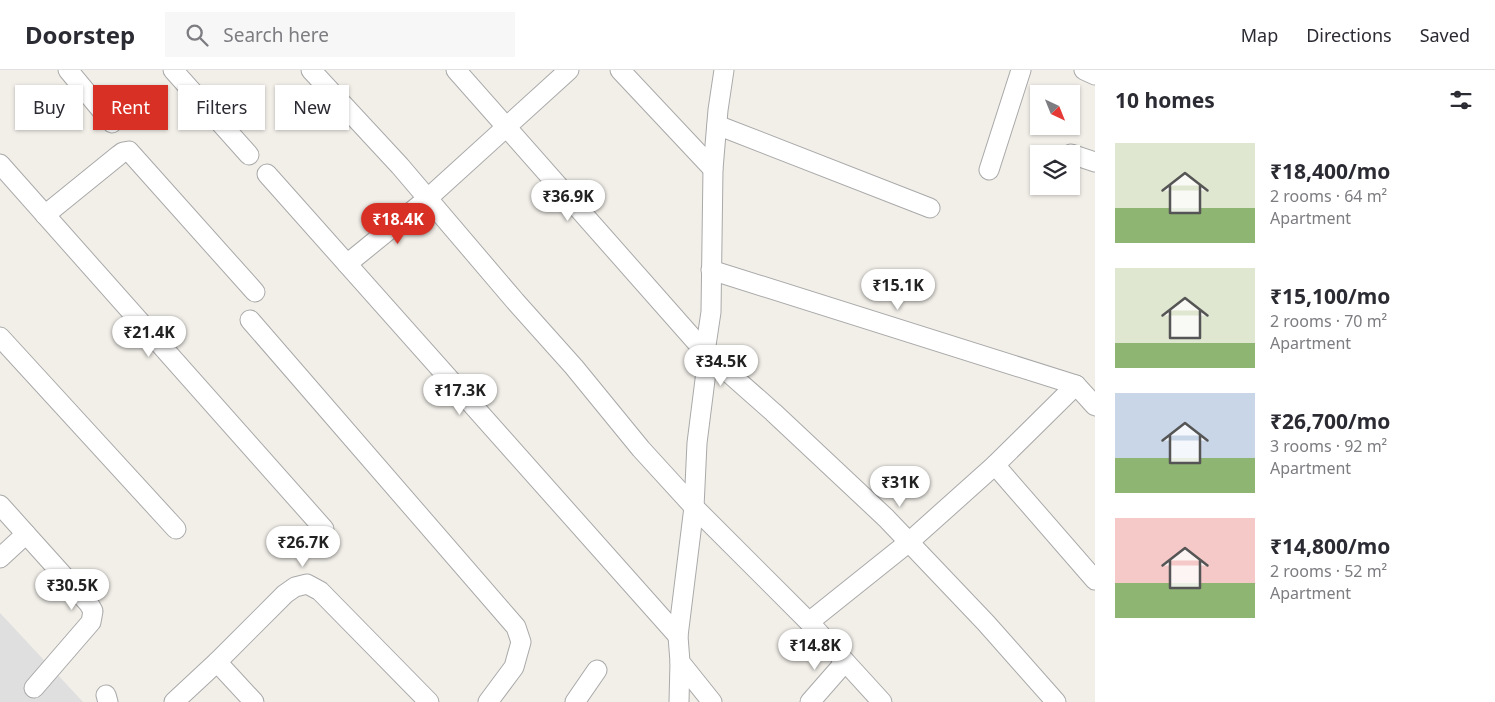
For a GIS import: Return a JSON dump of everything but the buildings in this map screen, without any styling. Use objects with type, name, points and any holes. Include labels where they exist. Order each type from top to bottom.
[{"type":"street","points":[[68,70],[93,100]]},
{"type":"street","points":[[173,70],[249,155]]},
{"type":"street","points":[[311,70],[400,166],[574,367],[641,449],[694,507],[809,622],[882,702]]},
{"type":"street","points":[[456,70],[705,352],[787,425],[886,518],[986,623],[1056,702]]},
{"type":"street","points":[[347,264],[427,199],[569,70]]},
{"type":"street","points":[[620,70],[713,169]]},
{"type":"street","points":[[679,702],[680,662],[678,636],[694,507],[698,443],[706,372],[705,352],[711,312],[713,169],[724,70]]},
{"type":"street","points":[[989,170],[1021,70]]},
{"type":"street","points":[[1084,70],[1095,75]]},
{"type":"street","points":[[717,125],[930,208]]},
{"type":"street","points":[[45,215],[118,155],[123,152],[129,152],[255,292]]},
{"type":"street","points":[[1080,157],[1095,162]]},
{"type":"street","points":[[0,164],[324,529]]},
{"type":"street","points":[[267,174],[678,636]]},
{"type":"street","points":[[711,270],[1076,385],[1095,406]]},
{"type":"street","points":[[250,320],[516,627],[521,642],[514,667],[488,702]]},
{"type":"street","points":[[0,337],[176,529]]},
{"type":"street","points":[[809,622],[909,542],[995,465],[1076,385]]},
{"type":"street","points":[[995,465],[1095,580]]},
{"type":"street","points":[[0,506],[93,611],[91,622],[34,688]]},
{"type":"street","points":[[0,558],[26,534]]},
{"type":"street","points":[[174,702],[285,594],[295,587],[307,584],[320,592],[429,702]]},
{"type":"street","points":[[217,662],[254,702]]},
{"type":"street","points":[[680,662],[712,702]]},
{"type":"street","points":[[810,702],[845,662]]},
{"type":"street","points":[[575,702],[598,670]]},
{"type":"shaded area","points":[[0,613],[83,702],[0,702]]}]
